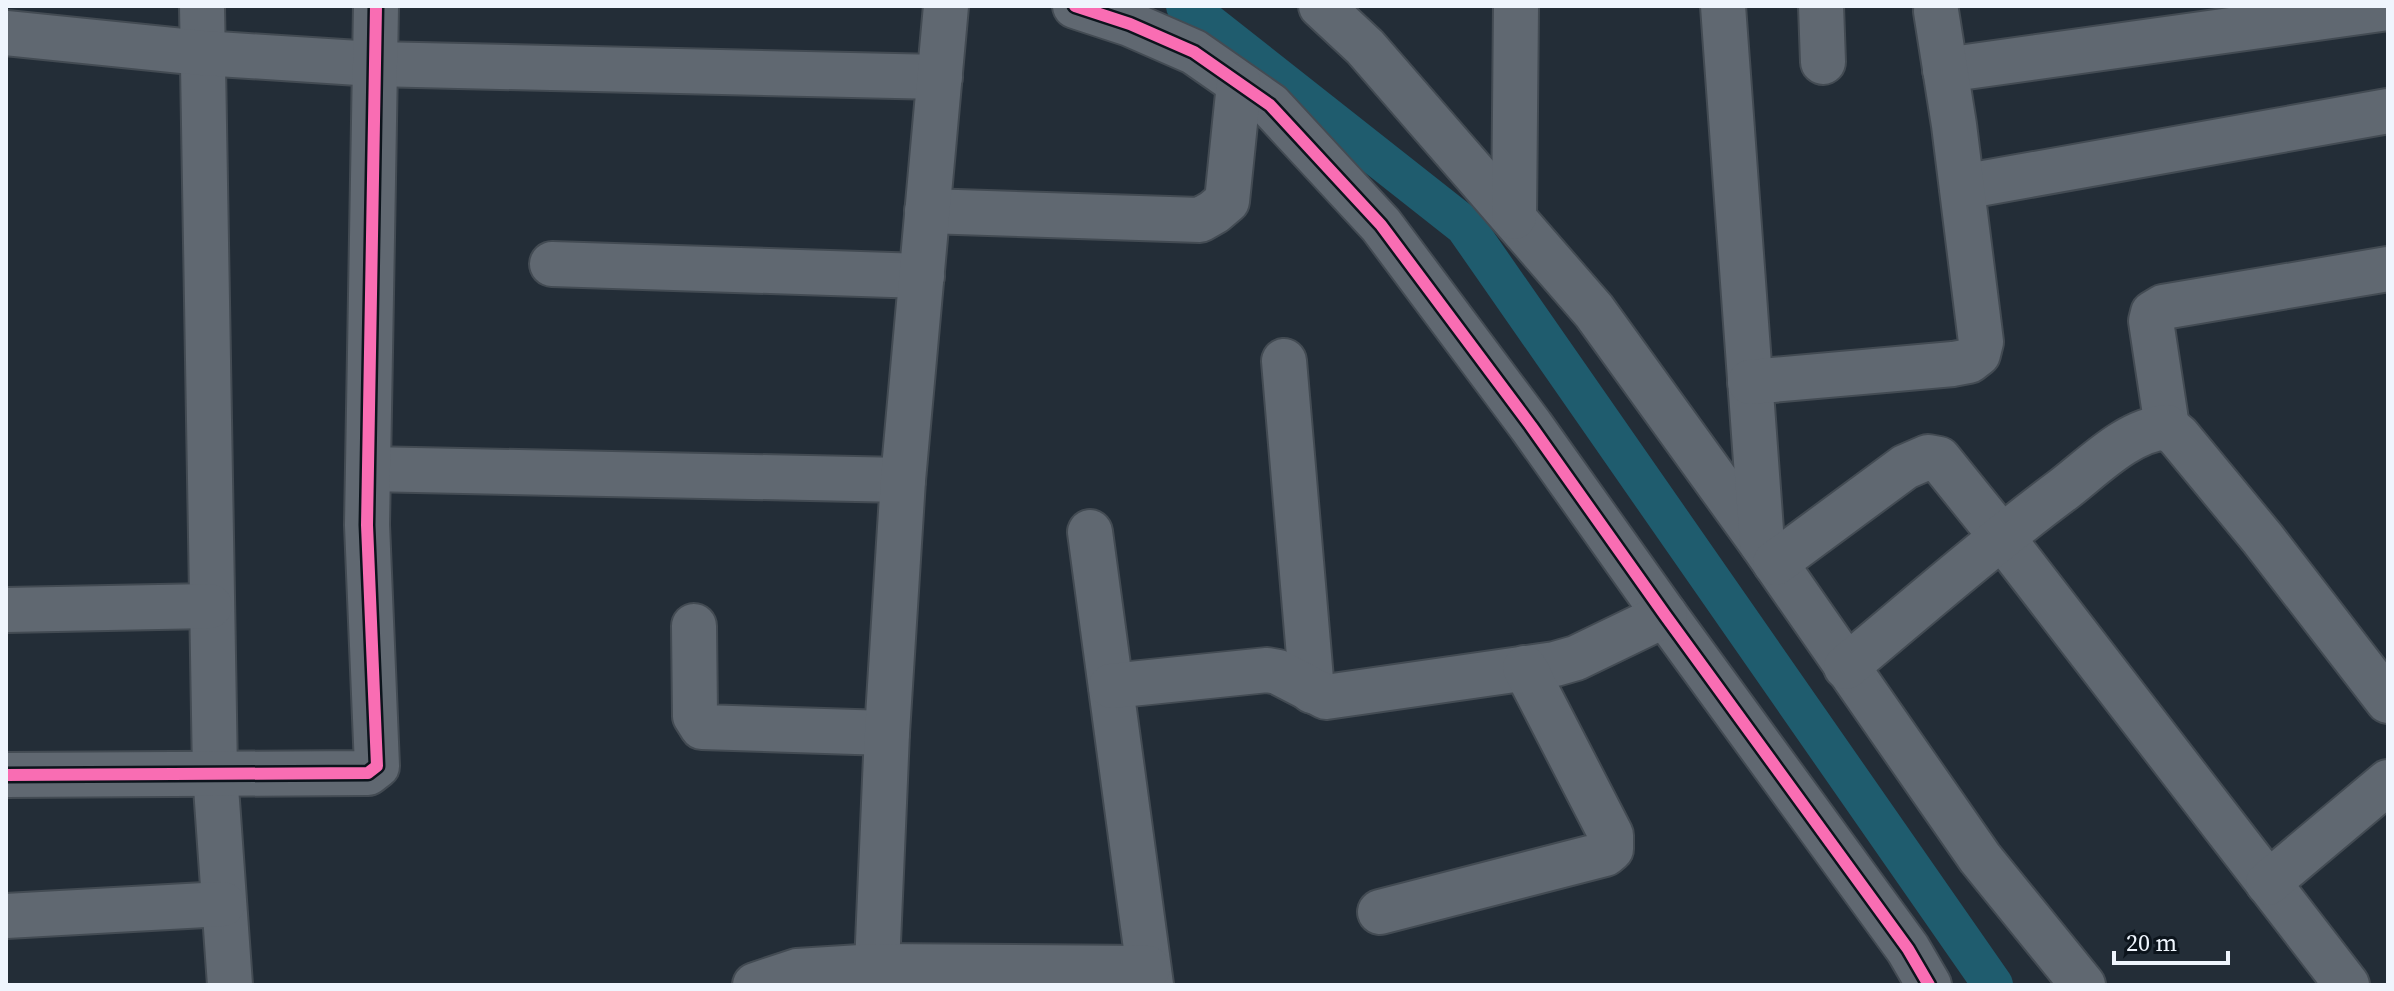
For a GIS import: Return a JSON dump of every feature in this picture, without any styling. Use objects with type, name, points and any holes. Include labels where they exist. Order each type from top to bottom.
[{"type":"street","points":[[202,6],[210,606],[215,773],[230,985]]},
{"type":"street","points":[[6,775],[368,773],[377,766],[367,525],[376,6]]},
{"type":"street","points":[[877,966],[887,733],[903,480],[946,6]]},
{"type":"street","points":[[1075,6],[1130,24],[1194,52],[1270,105],[1381,225],[1531,426],[1908,949],[1929,985]]},
{"type":"street","points":[[1514,217],[1516,6]]},
{"type":"street","points":[[1821,6],[1823,62]]},
{"type":"street","points":[[1325,7],[1365,47],[1594,311],[1980,858],[2083,985]]},
{"type":"street","points":[[1714,7],[1768,554]]},
{"type":"street","points":[[1945,70],[2388,8]]},
{"type":"street","points":[[1750,382],[1953,364],[1969,361],[1978,354],[1981,342],[1936,11]]},
{"type":"street","points":[[6,33],[202,53],[374,64],[940,77]]},
{"type":"street","points":[[927,211],[1200,220],[1227,201],[1239,84]]},
{"type":"street","points":[[1962,187],[2388,111]]},
{"type":"street","points":[[552,264],[922,276]]},
{"type":"street","points":[[2388,269],[2163,307],[2153,313],[2151,321],[2167,427],[2178,436],[2263,539],[2388,701]]},
{"type":"street","points":[[1284,361],[1312,691]]},
{"type":"street","points":[[1846,667],[2001,536],[2122,444],[2153,428],[2167,427]]},
{"type":"street","points":[[1768,554],[1905,467],[1928,457],[1939,459],[2347,985]]},
{"type":"street","points":[[368,469],[903,480]]},
{"type":"street","points":[[755,985],[797,971],[877,966],[1150,976],[1090,532]]},
{"type":"street","points":[[6,610],[210,606]]},
{"type":"street","points":[[1111,686],[1267,670],[1278,672],[1326,697],[1576,658],[1665,615]]},
{"type":"street","points":[[694,626],[695,716],[702,727],[887,733]]},
{"type":"street","points":[[1380,912],[1605,854],[1611,849],[1611,835],[1525,668]]},
{"type":"street","points":[[2268,883],[2388,782]]},
{"type":"street","points":[[6,916],[223,904]]},
{"type":"waterway","points":[[1186,6],[1465,226],[1993,985]]},
{"type":"cycle path","points":[[6,775],[368,773],[377,766],[367,525],[376,6]]},
{"type":"cycle path","points":[[1075,6],[1130,24],[1194,52],[1270,105],[1381,225],[1531,426],[1908,949],[1929,985]]}]
